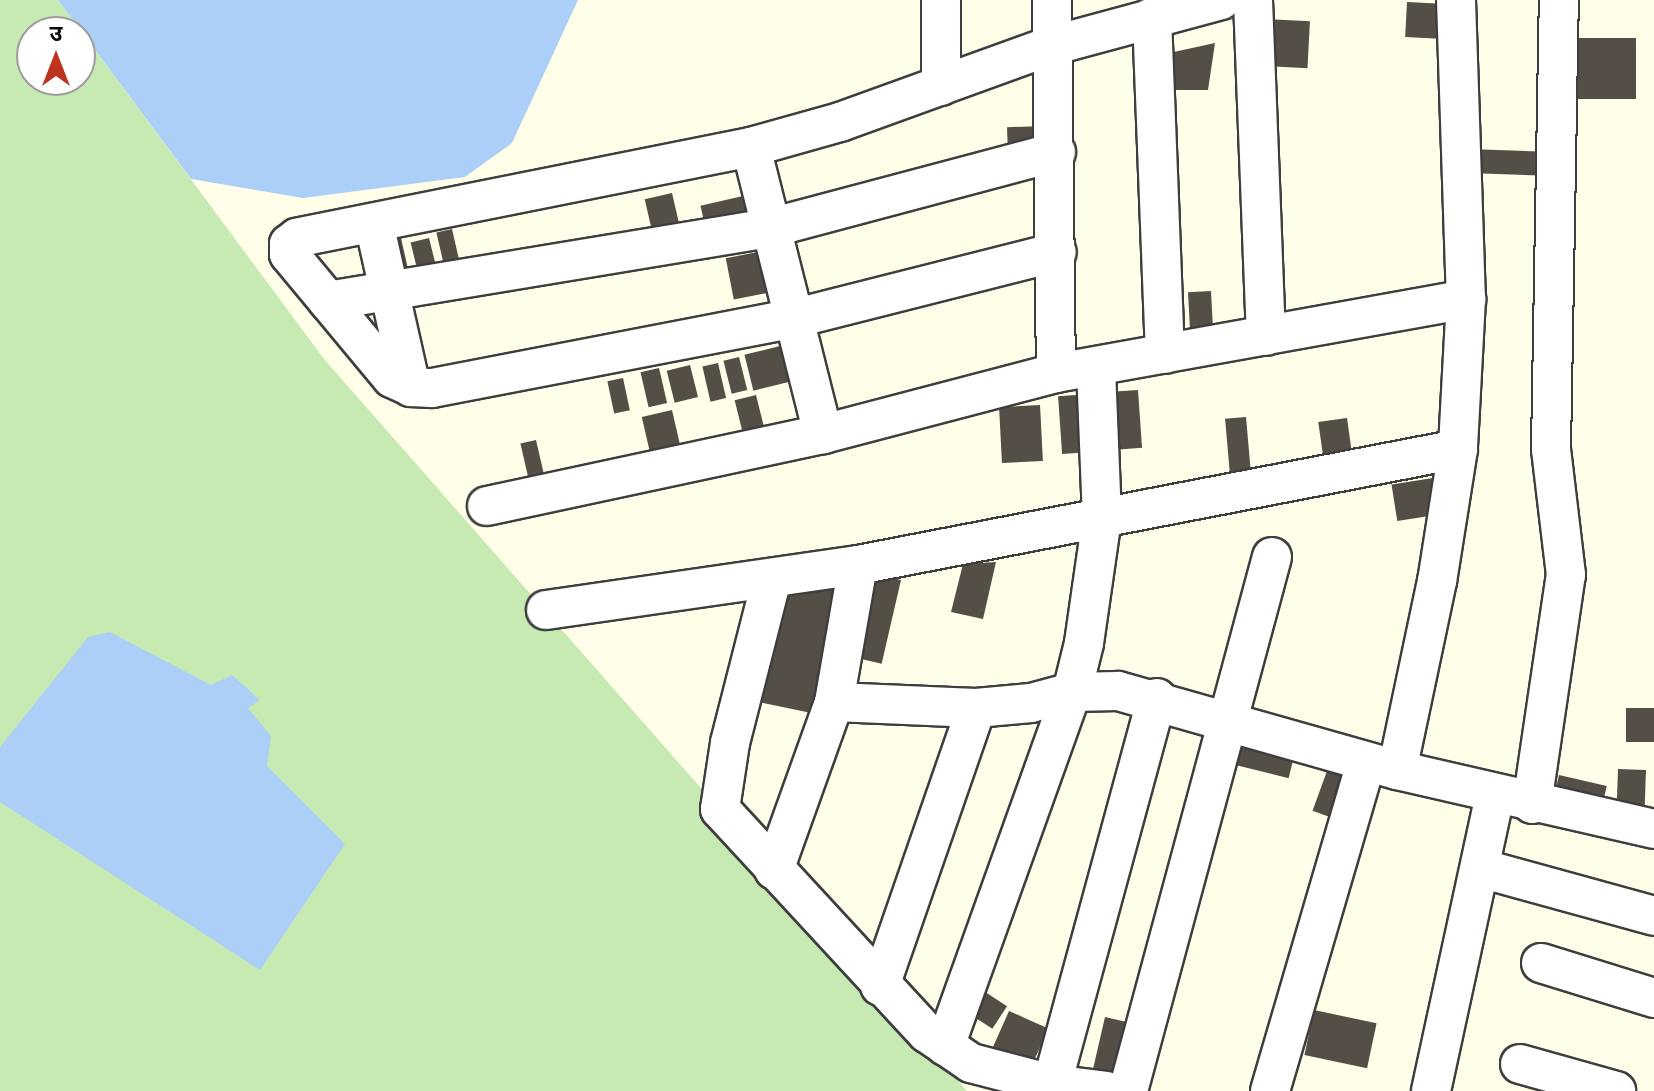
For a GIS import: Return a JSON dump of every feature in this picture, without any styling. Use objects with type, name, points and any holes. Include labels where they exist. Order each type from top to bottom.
[{"type":"street","points":[[941,0],[941,86]]},
{"type":"street","points":[[1052,0],[1050,46],[1056,152],[1056,373]]},
{"type":"street","points":[[1057,252],[792,319],[432,388],[411,387],[392,378],[289,254],[289,244],[374,223],[751,147],[941,86],[1050,46],[1221,0]]},
{"type":"street","points":[[1253,0],[1266,336]]},
{"type":"street","points":[[1270,1091],[1381,767],[1437,581],[1458,449],[1466,299],[1456,0]]},
{"type":"street","points":[[1532,804],[1566,575],[1551,449],[1559,0]]},
{"type":"street","points":[[1152,17],[1165,354]]},
{"type":"street","points":[[751,147],[823,434]]},
{"type":"street","points":[[328,301],[770,228],[1056,152]]},
{"type":"street","points":[[374,223],[411,387]]},
{"type":"street","points":[[487,506],[823,434],[1056,373],[1466,299]]},
{"type":"street","points":[[945,1046],[1072,692],[1096,580],[1102,518],[1096,366]]},
{"type":"street","points":[[546,610],[858,565],[1458,449]]},
{"type":"street","points":[[1128,1091],[1272,557]]},
{"type":"street","points":[[774,870],[834,702],[858,565]]},
{"type":"street","points":[[772,578],[718,800],[727,818],[880,986],[945,1046],[971,1063],[1056,1087],[1106,1091]]},
{"type":"street","points":[[834,702],[976,708],[1031,703],[1072,692],[1118,691],[1157,698],[1230,719],[1381,767],[1495,796],[1654,829]]},
{"type":"street","points":[[1056,1087],[1157,698]]},
{"type":"street","points":[[880,986],[976,708]]},
{"type":"street","points":[[1431,1091],[1495,796]]},
{"type":"street","points":[[1480,868],[1654,916]]},
{"type":"street","points":[[1541,963],[1654,998]]},
{"type":"street","points":[[1520,1064],[1616,1091]]},
{"type":"green space","points":[[0,0],[58,0],[70,16],[16,16],[16,96],[96,96],[96,51],[324,359],[967,1091],[0,1091]]},
{"type":"water","points":[[58,0],[578,0],[512,143],[465,177],[303,198],[191,179],[96,51],[96,16],[70,16]]},
{"type":"water","points":[[110,632],[211,685],[232,675],[260,700],[248,708],[271,736],[267,766],[345,844],[260,970],[0,802],[0,747],[88,637]]},
{"type":"building","points":[[1407,2],[1451,4],[1449,39],[1405,37]]},
{"type":"building","points":[[1265,19],[1310,21],[1307,68],[1263,66]]},
{"type":"building","points":[[1564,38],[1636,38],[1636,99],[1564,99]]},
{"type":"building","points":[[1215,43],[1208,90],[1171,90],[1160,55]]},
{"type":"building","points":[[1043,126],[1044,151],[1008,152],[1007,127]]},
{"type":"building","points":[[1469,149],[1548,152],[1547,176],[1468,173]]},
{"type":"building","points":[[672,193],[682,236],[655,242],[645,199]]},
{"type":"building","points":[[756,193],[762,219],[707,232],[700,206]]},
{"type":"building","points":[[452,229],[461,268],[445,272],[436,233]]},
{"type":"building","points":[[401,238],[411,282],[384,242]]},
{"type":"building","points":[[429,238],[438,273],[419,278],[411,243]]},
{"type":"building","points":[[768,250],[776,291],[734,299],[726,258]]},
{"type":"building","points":[[1211,291],[1213,332],[1190,333],[1188,292]]},
{"type":"building","points":[[792,343],[801,379],[753,391],[744,355]]},
{"type":"building","points":[[739,357],[747,390],[732,394],[723,361]]},
{"type":"building","points":[[718,363],[726,398],[711,402],[702,367]]},
{"type":"building","points":[[690,365],[698,397],[675,403],[667,371]]},
{"type":"building","points":[[659,368],[667,403],[649,407],[640,372]]},
{"type":"building","points":[[623,378],[630,410],[614,414],[607,381]]},
{"type":"building","points":[[1138,390],[1142,448],[1112,450],[1108,392]]},
{"type":"building","points":[[1090,394],[1094,452],[1062,454],[1058,396]]},
{"type":"building","points":[[756,395],[768,443],[747,448],[735,400]]},
{"type":"building","points":[[1040,405],[1043,461],[1002,463],[999,407]]},
{"type":"building","points":[[672,410],[682,455],[652,462],[642,417]]},
{"type":"building","points":[[1246,417],[1251,477],[1230,479],[1225,419]]},
{"type":"building","points":[[1347,418],[1353,462],[1324,466],[1318,422]]},
{"type":"building","points":[[536,440],[547,486],[531,489],[520,444]]},
{"type":"building","points":[[1433,478],[1439,515],[1397,521],[1392,485]]},
{"type":"building","points":[[996,562],[983,619],[951,612],[963,564]]},
{"type":"building","points":[[871,573],[901,580],[882,664],[851,657]]},
{"type":"building","points":[[850,580],[821,715],[749,700],[777,592]]},
{"type":"building","points":[[1626,708],[1654,708],[1654,742],[1626,742]]},
{"type":"building","points":[[1234,745],[1293,760],[1289,778],[1229,763]]},
{"type":"building","points":[[1331,760],[1356,769],[1338,820],[1313,811]]},
{"type":"building","points":[[1618,769],[1646,770],[1644,822],[1616,821]]},
{"type":"building","points":[[1559,775],[1607,786],[1600,813],[1553,802]]},
{"type":"building","points":[[976,986],[1007,1006],[992,1029],[961,1009]]},
{"type":"building","points":[[1314,1010],[1377,1023],[1367,1068],[1304,1055]]},
{"type":"building","points":[[1009,1011],[1048,1028],[1028,1073],[989,1056]]},
{"type":"building","points":[[1105,1017],[1135,1024],[1123,1076],[1093,1069]]}]
